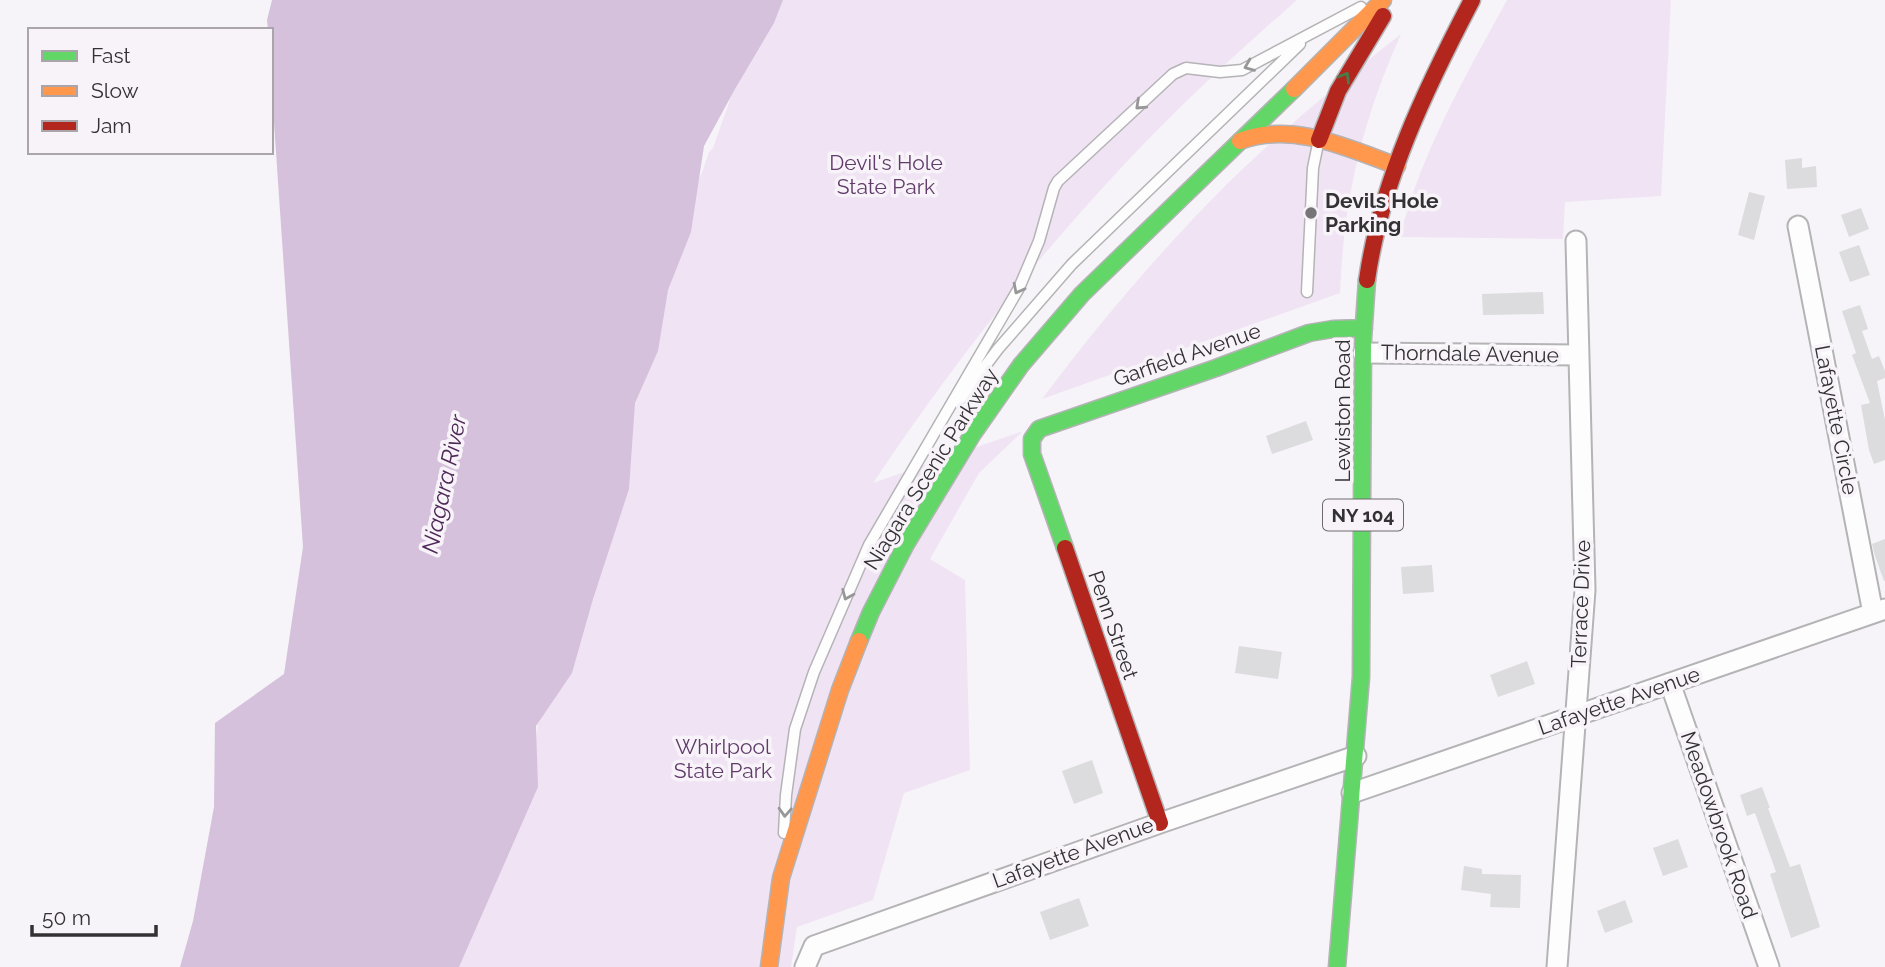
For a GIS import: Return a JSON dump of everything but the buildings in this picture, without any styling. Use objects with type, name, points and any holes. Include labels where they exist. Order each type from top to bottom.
[{"type":"main road","name":"Niagara Scenic Parkway","points":[[769,967],[781,878],[840,690],[871,612],[906,544],[972,435],[1021,365],[1074,302],[1383,0]]},
{"type":"main road","points":[[1319,140],[1334,97],[1393,0]]},
{"type":"main road","name":"Lewiston Road","points":[[1337,967],[1359,716],[1366,283],[1383,208],[1396,166],[1428,89],[1472,0]]},
{"type":"main road","points":[[1240,141],[1266,134],[1299,136],[1396,166]]},
{"type":"main road","name":"Garfield Avenue","points":[[1031,440],[1042,427],[1216,368],[1309,333],[1332,328],[1364,328]]},
{"type":"main road","name":"Penn Street","points":[[1031,440],[1032,454],[1160,823]]},
{"type":"street","name":"Lafayette Circle","points":[[1798,226],[1879,611]]},
{"type":"street","name":"Terrace Drive","points":[[1557,967],[1584,616],[1585,561],[1576,241]]},
{"type":"street","name":"Thorndale Avenue","points":[[1363,353],[1578,355]]},
{"type":"street","name":"Lafayette Avenue","points":[[1352,793],[1879,611]]},
{"type":"street","name":"Meadowbrook Road","points":[[1670,683],[1769,967]]},
{"type":"street","name":"Lafayette Avenue","points":[[805,967],[814,946],[1356,756]]},
{"type":"lane","points":[[781,878],[786,795],[796,729],[814,672],[869,545],[1019,288],[1039,241],[1058,181],[1179,70],[1242,70],[1374,0]]},
{"type":"lane","points":[[925,447],[998,349],[1072,264],[1311,34]]},
{"type":"lane","points":[[1307,292],[1313,168],[1319,140]]},
{"type":"green space","points":[[775,0],[1297,0],[1177,110],[1077,217],[985,327],[873,483],[1023,431],[979,473],[930,559],[965,580],[970,770],[904,793],[873,900],[797,927],[791,967],[454,967],[531,777],[541,702],[690,195],[713,148],[733,91]]},
{"type":"green space","points":[[1507,0],[1671,0],[1661,196],[1565,202],[1563,239],[1400,237],[1432,145],[1460,86]]},
{"type":"green space","points":[[1401,34],[1387,66],[1357,160],[1346,225],[1340,293],[1042,399],[1131,288],[1227,184],[1312,106]]},
{"type":"water","name":"Niagara River","points":[[272,0],[783,0],[774,23],[704,146],[691,232],[668,290],[658,351],[635,403],[629,489],[572,673],[536,726],[538,787],[459,967],[180,967],[193,921],[214,807],[215,723],[284,674],[303,547],[273,108],[273,28],[268,28]]},
{"type":"traffic: fast","points":[[859,641],[906,544],[972,435],[1021,365],[1082,294],[1294,89]]},
{"type":"traffic: fast","points":[[1337,967],[1361,677],[1363,339],[1367,280]]},
{"type":"traffic: fast","points":[[1065,548],[1032,454],[1032,439],[1039,429],[1309,333],[1364,328]]},
{"type":"traffic: slow","points":[[1294,89],[1383,0]]},
{"type":"traffic: slow","points":[[1240,141],[1260,136],[1300,135],[1340,145],[1397,166]]},
{"type":"traffic: slow","points":[[769,967],[781,878],[840,690],[859,641]]},
{"type":"traffic: jam","points":[[1367,280],[1374,243],[1394,171],[1422,101],[1472,0]]},
{"type":"traffic: jam","points":[[1319,140],[1338,91],[1383,16]]},
{"type":"traffic: jam","points":[[1065,548],[1160,823]]},
{"type":"place","name":"Devils Hole Parking","points":[[1311,213]]},
{"type":"park label","name":"Devil's Hole State Park","points":[[886,175]]},
{"type":"park label","name":"Whirlpool State Park","points":[[723,759]]}]
